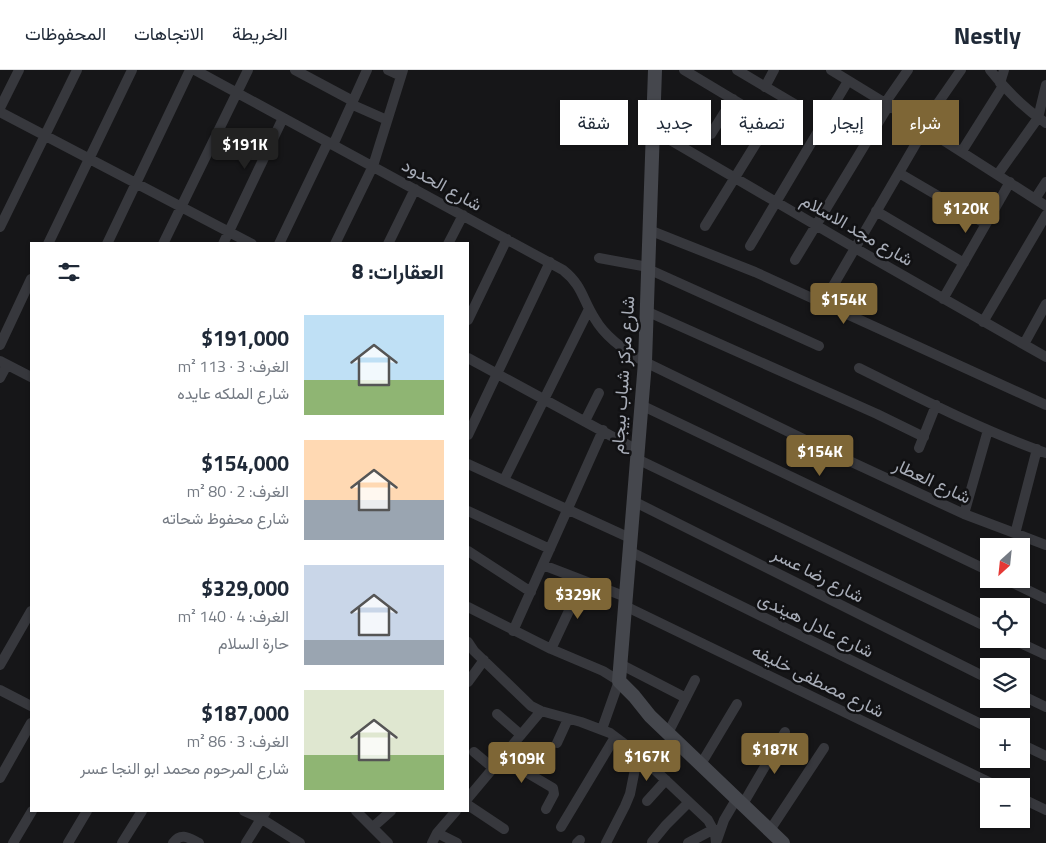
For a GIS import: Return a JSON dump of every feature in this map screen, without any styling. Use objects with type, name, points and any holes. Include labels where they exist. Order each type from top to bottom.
[{"type":"main road","name":"شارع مركز شباب بيجام","points":[[654,100],[655,70]]},
{"type":"main road","name":"شارع مركز شباب بيجام","points":[[619,681],[645,362],[652,145]]},
{"type":"main road","points":[[619,681],[668,734],[782,843]]},
{"type":"street","points":[[0,108],[19,70]]},
{"type":"street","points":[[0,227],[78,70]]},
{"type":"street","points":[[49,242],[132,70]]},
{"type":"street","points":[[108,242],[190,70]]},
{"type":"street","name":"شارع الحدود","points":[[195,70],[550,262],[572,278],[580,288],[589,309],[603,331],[612,340],[645,362]]},
{"type":"street","points":[[164,242],[248,70]]},
{"type":"street","points":[[295,70],[352,102],[354,105],[388,120]]},
{"type":"street","points":[[281,242],[367,70]]},
{"type":"street","points":[[335,242],[373,166],[388,120],[402,73],[388,70]]},
{"type":"street","points":[[684,70],[764,118],[766,124],[765,129],[706,226]]},
{"type":"street","points":[[737,70],[788,100]]},
{"type":"street","points":[[765,87],[774,70]]},
{"type":"street","points":[[831,70],[846,76],[892,107]]},
{"type":"street","points":[[795,260],[908,70]]},
{"type":"street","points":[[941,100],[961,70]]},
{"type":"street","points":[[990,70],[1001,84],[1042,120]]},
{"type":"street","points":[[962,151],[1001,84],[1004,70]]},
{"type":"street","points":[[750,246],[846,76]]},
{"type":"street","points":[[998,174],[1042,120],[1046,85]]},
{"type":"street","points":[[711,134],[733,99]]},
{"type":"street","points":[[0,112],[248,242]]},
{"type":"street","points":[[224,242],[283,118]]},
{"type":"street","name":"شارع مجد الاسلام","points":[[679,145],[1046,357]]},
{"type":"street","points":[[833,286],[913,145]]},
{"type":"street","points":[[952,145],[1046,206]]},
{"type":"street","points":[[898,173],[986,224]]},
{"type":"street","points":[[943,299],[1010,182]]},
{"type":"street","points":[[1035,199],[1046,182]]},
{"type":"street","points":[[389,242],[415,189]]},
{"type":"street","points":[[876,211],[964,263]]},
{"type":"street","points":[[449,242],[463,215]]},
{"type":"street","points":[[983,322],[1046,216]]},
{"type":"street","points":[[649,230],[764,276],[1046,405]]},
{"type":"street","points":[[469,318],[507,239]]},
{"type":"street","points":[[599,258],[648,268],[819,346]]},
{"type":"street","points":[[469,433],[550,262]]},
{"type":"street","points":[[0,344],[30,282]]},
{"type":"street","points":[[1024,344],[1046,306]]},
{"type":"street","points":[[504,480],[589,309]]},
{"type":"street","points":[[646,311],[877,414],[924,437]]},
{"type":"street","points":[[469,359],[603,430],[637,454],[980,624]]},
{"type":"street","name":"شارع العطار","points":[[645,362],[964,514],[1046,545]]},
{"type":"street","points":[[0,378],[4,363],[30,376]]},
{"type":"street","points":[[859,368],[988,430],[1041,451],[1016,534]]},
{"type":"street","points":[[585,421],[599,393]]},
{"type":"street","points":[[641,405],[980,567]]},
{"type":"street","points":[[919,448],[936,405]]},
{"type":"street","points":[[513,631],[603,430]]},
{"type":"street","points":[[964,514],[988,430]]},
{"type":"street","name":"شارع عادل هيندى","points":[[469,464],[567,510],[980,723]]},
{"type":"street","name":"شارع رضا عسر","points":[[633,501],[980,674]]},
{"type":"street","points":[[469,511],[550,549]]},
{"type":"street","points":[[469,552],[531,592]]},
{"type":"street","name":"شارع مصطفى خليفه","points":[[543,565],[583,580],[982,778]]},
{"type":"street","points":[[551,649],[583,580]]},
{"type":"street","points":[[1024,588],[1046,598]]},
{"type":"street","points":[[469,609],[551,649],[603,671],[619,681],[602,729]]},
{"type":"street","points":[[0,665],[30,613]]},
{"type":"street","points":[[469,643],[531,706],[541,711],[602,729],[638,754],[708,820],[714,829],[716,843]]},
{"type":"street","points":[[1030,647],[1046,655]]},
{"type":"street","points":[[469,681],[484,660]]},
{"type":"street","points":[[620,664],[686,698]]},
{"type":"street","points":[[668,734],[695,680]]},
{"type":"street","points":[[0,690],[30,705]]},
{"type":"street","points":[[1030,699],[1046,707]]},
{"type":"street","points":[[701,764],[737,704]]},
{"type":"street","points":[[469,797],[541,711]]},
{"type":"street","points":[[497,714],[521,735]]},
{"type":"street","points":[[557,742],[568,719]]},
{"type":"street","points":[[0,778],[30,725]]},
{"type":"street","points":[[716,843],[724,820],[740,801],[785,732]]},
{"type":"street","points":[[561,827],[615,737]]},
{"type":"street","points":[[770,830],[824,748]]},
{"type":"street","points":[[1030,748],[1046,756]]},
{"type":"street","points":[[474,752],[493,768]]},
{"type":"street","points":[[606,843],[628,800],[638,754]]},
{"type":"street","points":[[502,758],[553,788],[554,794],[546,809]]},
{"type":"street","points":[[647,801],[666,780]]},
{"type":"street","points":[[652,842],[689,802]]},
{"type":"street","points":[[1030,802],[1046,810]]},
{"type":"street","points":[[469,806],[504,829]]},
{"type":"street","points":[[13,843],[31,812]]},
{"type":"street","points":[[68,843],[86,812]]},
{"type":"street","points":[[122,843],[141,812]]},
{"type":"street","points":[[249,812],[264,815],[300,843]]},
{"type":"street","points":[[357,812],[388,843]]},
{"type":"street","points":[[373,828],[390,812]]},
{"type":"street","points":[[432,843],[437,833],[455,812]]},
{"type":"street","points":[[246,843],[264,815]]},
{"type":"street","points":[[688,843],[714,829]]},
{"type":"street","points":[[437,833],[457,843]]},
{"type":"street","points":[[173,843],[177,838],[185,836],[199,843]]}]
